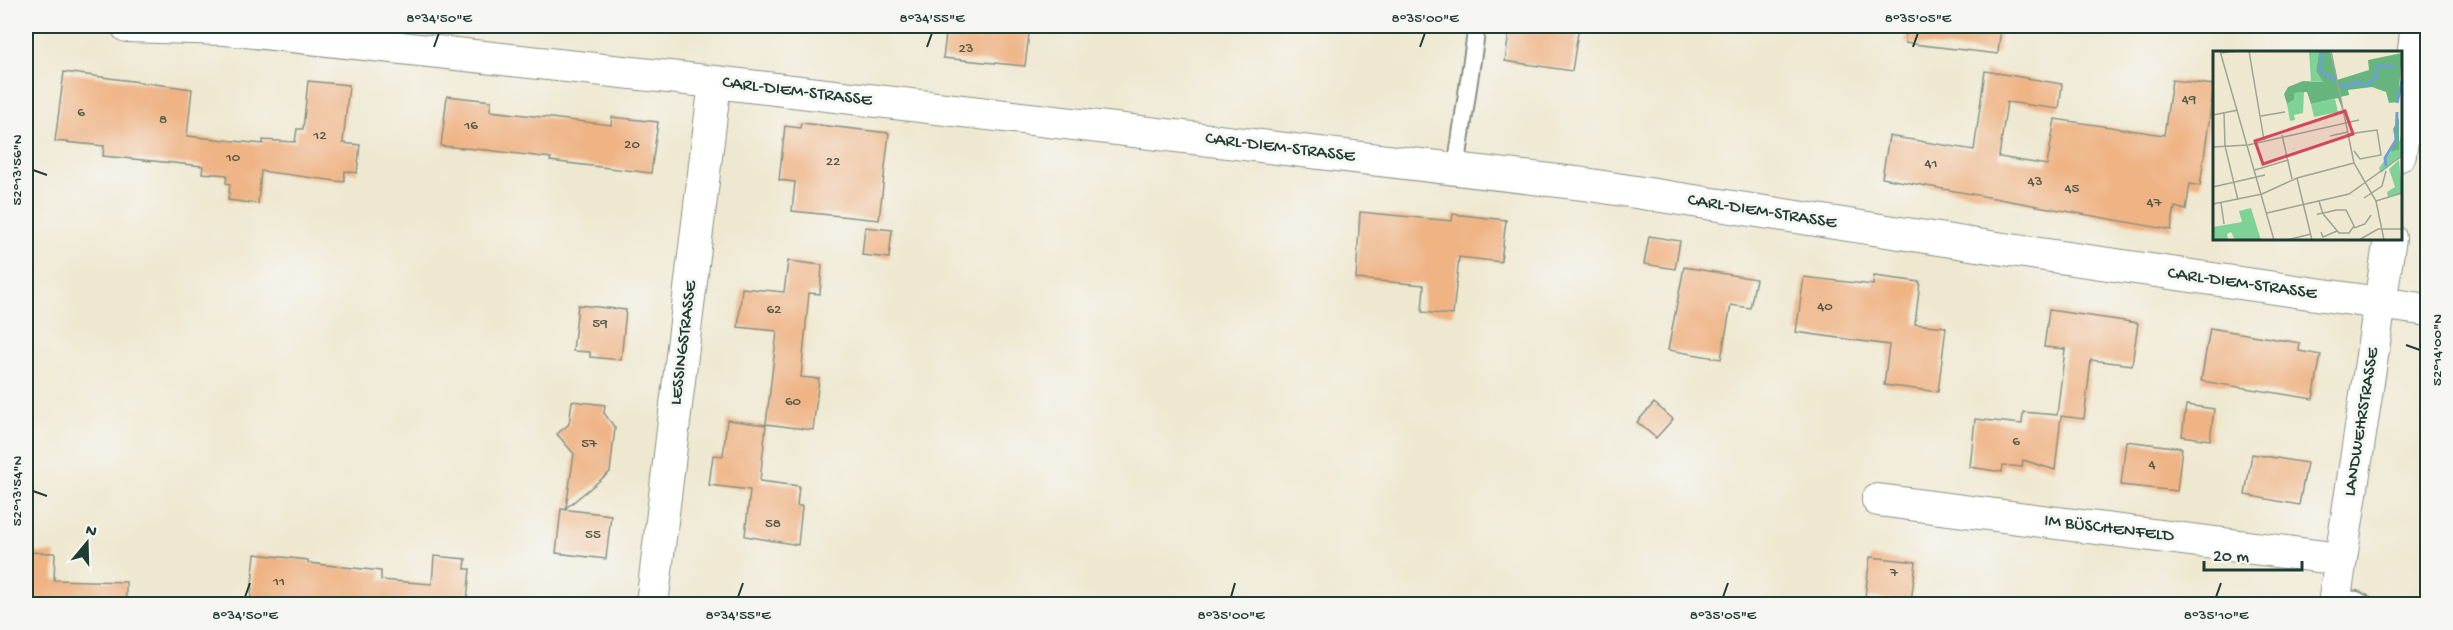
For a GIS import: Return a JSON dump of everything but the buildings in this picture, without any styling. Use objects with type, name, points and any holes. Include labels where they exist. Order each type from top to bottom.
[{"type":"street","name":"CARL-DIEM-STRASSE","points":[[127,26],[226,27],[1584,184],[2381,305],[2427,310]]},
{"type":"street","points":[[2402,140],[2417,26]]},
{"type":"street","name":"LESSINGSTRASSE","points":[[652,604],[715,82]]},
{"type":"street","name":"LANDWEHRSTRASSE","points":[[2344,602],[2340,559],[2390,240]]},
{"type":"street","name":"IM BÜSCHENFELD","points":[[1878,500],[2340,559]]},
{"type":"lane","points":[[1456,169],[1476,26]]}]
